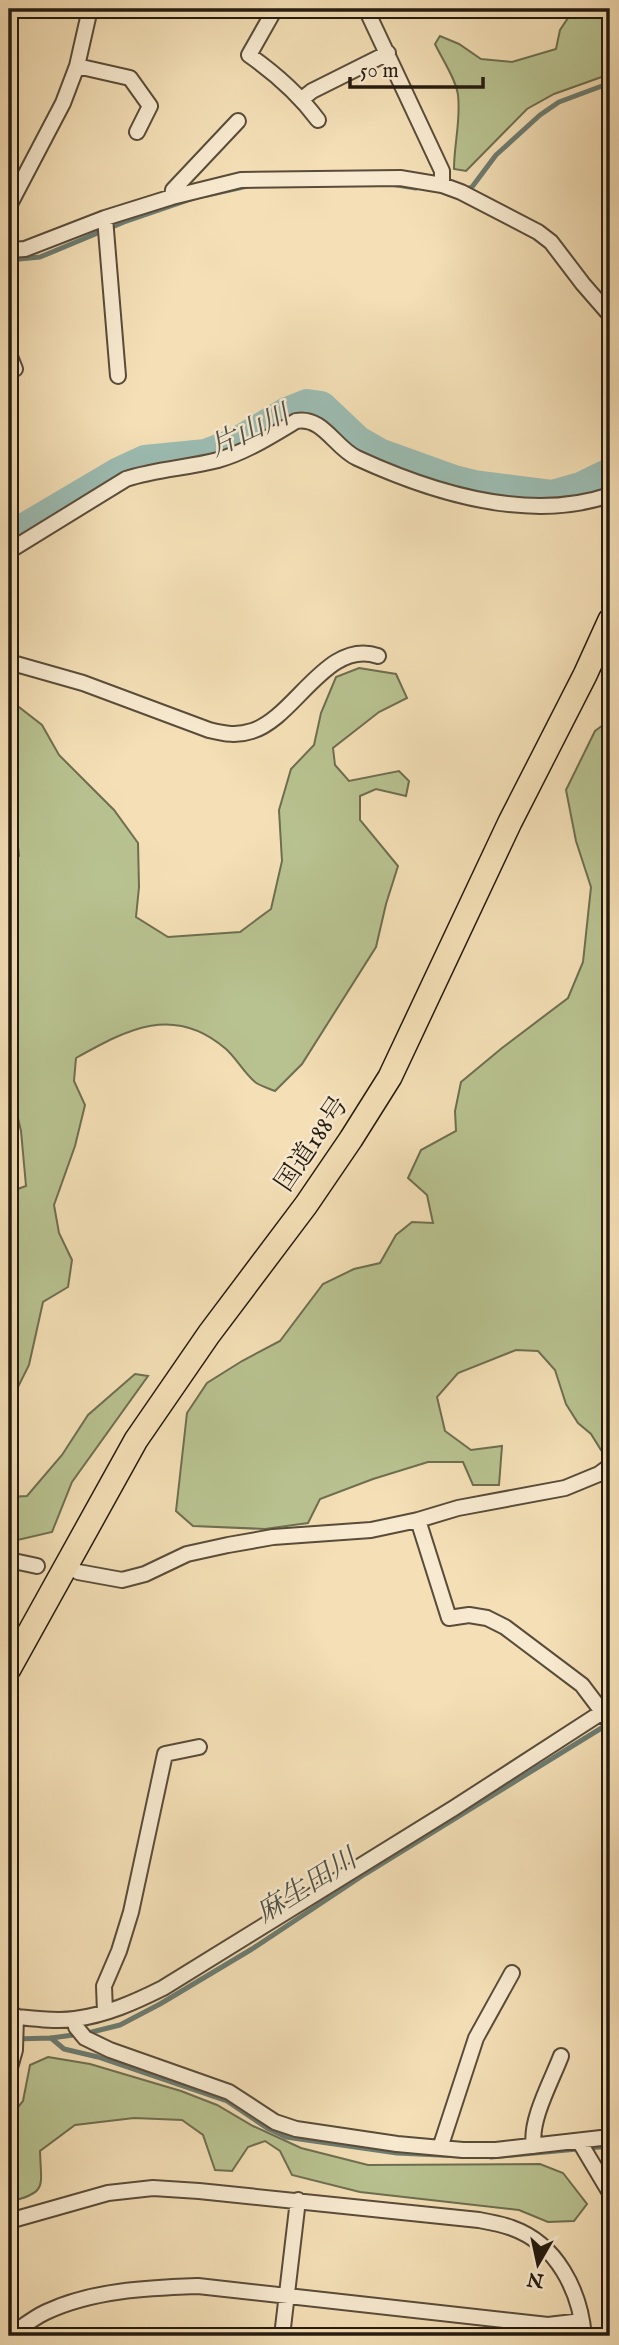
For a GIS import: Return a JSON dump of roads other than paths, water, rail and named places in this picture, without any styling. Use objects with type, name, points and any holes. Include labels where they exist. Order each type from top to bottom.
[{"type":"highway","name":"国道188号","points":[[9,1669],[136,1440],[209,1335],[306,1205],[390,1077],[510,822],[585,676],[610,620]]},
{"type":"street","points":[[9,206],[51,130],[77,66],[90,9]]},
{"type":"street","points":[[275,9],[249,55],[276,73],[318,120]]},
{"type":"street","points":[[366,9],[442,171],[442,185]]},
{"type":"street","points":[[302,99],[312,91],[388,52]]},
{"type":"street","points":[[77,66],[130,78],[150,106],[136,132]]},
{"type":"street","points":[[172,197],[173,190],[238,121]]},
{"type":"street","points":[[9,250],[25,249],[105,218],[172,197],[253,179],[400,178],[442,185],[461,192],[507,215],[551,242],[610,315]]},
{"type":"street","points":[[105,218],[118,376]]},
{"type":"street","points":[[9,354],[15,369]]},
{"type":"street","points":[[9,551],[126,479],[215,461],[242,452],[304,419],[317,424],[355,457],[452,494],[507,504],[555,507],[610,495]]},
{"type":"street","points":[[9,662],[83,683],[209,730],[232,735],[254,731],[274,719],[327,668],[347,657],[366,652],[378,656]]},
{"type":"street","points":[[78,1572],[122,1580],[145,1574],[187,1554],[228,1545],[273,1537],[371,1530],[458,1508],[565,1488],[599,1474],[610,1466]]},
{"type":"street","points":[[9,2071],[15,2050],[12,2016],[75,2019],[131,2004],[163,1988],[607,1714],[582,1685],[505,1627],[487,1618],[469,1615],[449,1618],[418,1520]]},
{"type":"street","points":[[9,1560],[37,1566]]},
{"type":"street","points":[[105,2012],[104,1986],[131,1912],[165,1754],[199,1747]]},
{"type":"street","points":[[440,2148],[476,2038],[512,1973]]},
{"type":"street","points":[[75,2019],[76,2027],[85,2038],[110,2050],[229,2092],[275,2122],[296,2129],[397,2144],[496,2150],[610,2137]]},
{"type":"street","points":[[534,2146],[532,2136],[535,2123],[561,2056]]},
{"type":"street","points":[[579,2141],[610,2193]]},
{"type":"street","points":[[9,2221],[108,2193],[153,2188],[298,2200],[479,2220],[513,2228],[541,2245],[564,2270],[577,2295],[583,2329],[198,2286],[146,2288],[106,2294],[47,2312],[9,2336]]},
{"type":"street","points":[[282,2336],[298,2200]]},
{"type":"waterway","points":[[463,190],[472,187],[496,155],[540,115],[559,102],[610,83]]},
{"type":"waterway","points":[[391,184],[416,188]]},
{"type":"waterway","points":[[207,195],[252,185]]},
{"type":"waterway","points":[[9,260],[40,257],[124,222],[194,198]]},
{"type":"waterway","name":"片山川","points":[[9,538],[119,473],[145,461],[206,455],[237,443],[287,413],[307,405],[321,407],[358,442],[379,454],[474,486],[553,496],[581,488],[610,474]]},
{"type":"waterway","name":"麻生田川","points":[[15,2039],[88,2033],[120,2025],[160,2004],[252,1949],[365,1874],[608,1724]]},
{"type":"waterway","points":[[51,2038],[64,2049],[98,2057],[227,2101],[267,2128],[286,2137],[397,2153],[461,2156]]},
{"type":"waterway","points":[[491,2157],[610,2146]]}]
